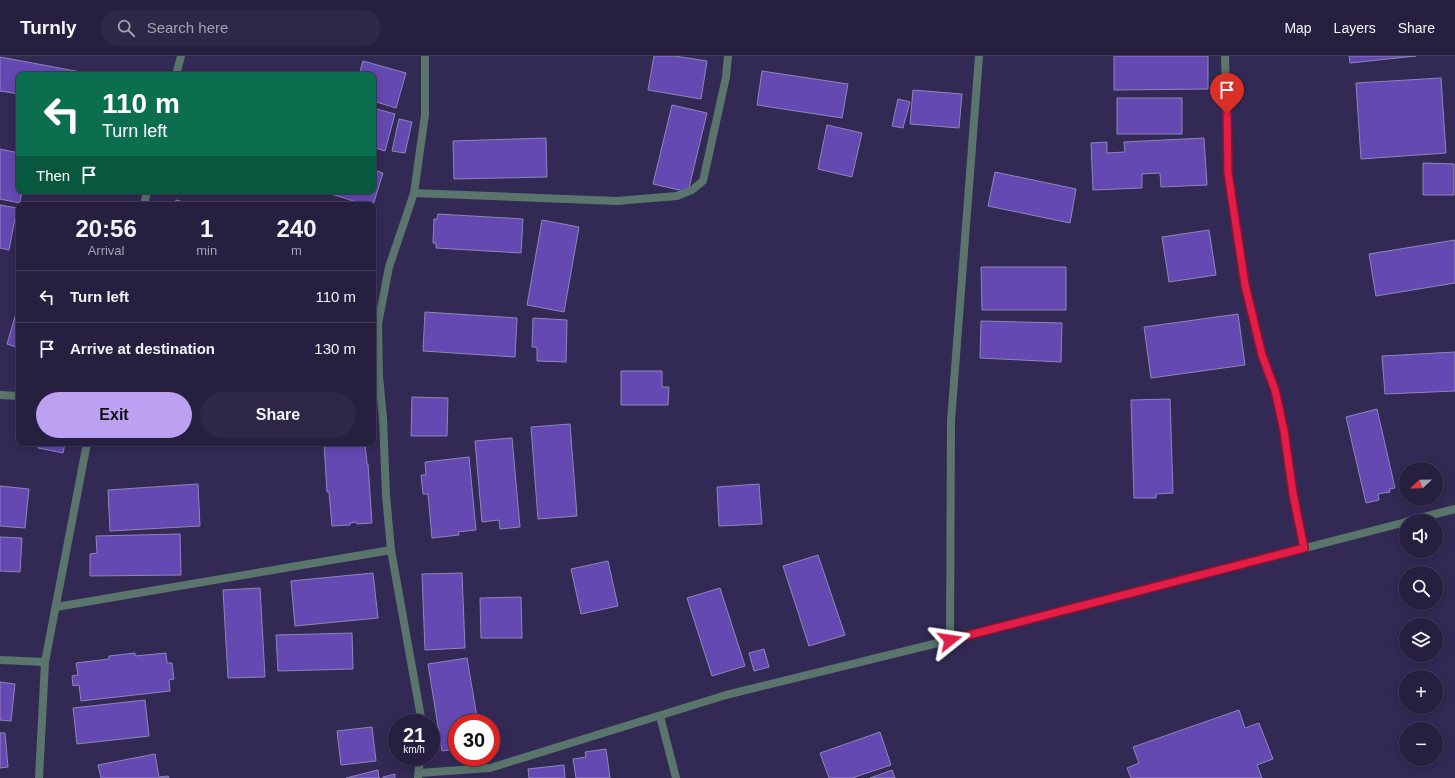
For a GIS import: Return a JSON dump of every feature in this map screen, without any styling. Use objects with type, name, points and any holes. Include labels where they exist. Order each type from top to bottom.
[{"type":"street","points":[[177,72],[181,56]]},
{"type":"street","points":[[420,714],[391,550],[386,495],[384,419],[379,376],[378,324],[389,267],[414,193],[425,115],[426,56]]},
{"type":"street","points":[[414,193],[617,201],[676,196],[692,190],[703,181],[726,77],[728,56]]},
{"type":"street","points":[[950,640],[951,421],[979,56]]},
{"type":"street","points":[[1225,56],[1228,173],[1245,285],[1262,355],[1275,390],[1284,431],[1293,494],[1304,548]]},
{"type":"street","points":[[0,394],[16,396]]},
{"type":"street","points":[[38,778],[45,662],[86,446]]},
{"type":"street","points":[[1435,514],[1455,509]]},
{"type":"street","points":[[419,766],[418,776],[490,768],[660,716],[726,694],[950,640],[1399,523]]},
{"type":"street","points":[[56,606],[391,550]]},
{"type":"street","points":[[0,660],[45,662]]},
{"type":"street","points":[[660,716],[676,778]]},
{"type":"building","points":[[654,56],[674,56],[707,61],[701,99],[648,90]]},
{"type":"building","points":[[1114,56],[1208,56],[1208,89],[1114,90]]},
{"type":"building","points":[[1349,56],[1416,56],[1350,63]]},
{"type":"building","points":[[0,57],[81,72],[16,72],[16,94],[0,91]]},
{"type":"building","points":[[363,61],[406,73],[396,108],[376,102],[376,72],[360,72]]},
{"type":"building","points":[[762,71],[848,84],[842,118],[757,105]]},
{"type":"building","points":[[1441,78],[1446,153],[1361,159],[1356,83]]},
{"type":"building","points":[[913,90],[962,94],[959,128],[910,124]]},
{"type":"building","points":[[1117,98],[1182,98],[1182,134],[1117,134]]},
{"type":"building","points":[[898,99],[910,102],[903,128],[892,126]]},
{"type":"building","points":[[672,105],[707,113],[688,192],[653,184]]},
{"type":"building","points":[[376,109],[395,114],[385,151],[376,148]]},
{"type":"building","points":[[399,119],[412,122],[405,153],[392,151]]},
{"type":"building","points":[[827,125],[862,133],[852,177],[818,169]]},
{"type":"building","points":[[546,138],[547,177],[454,179],[453,141]]},
{"type":"building","points":[[1204,138],[1207,185],[1161,187],[1160,173],[1142,174],[1142,188],[1093,190],[1091,143],[1107,142],[1107,153],[1125,152],[1124,142]]},
{"type":"building","points":[[0,149],[16,152],[16,194],[22,194],[20,202],[0,199]]},
{"type":"building","points":[[1423,163],[1454,164],[1454,195],[1423,195]]},
{"type":"building","points":[[376,171],[383,173],[374,202],[357,202],[331,194],[376,194]]},
{"type":"building","points":[[995,172],[1076,189],[1070,223],[988,206]]},
{"type":"building","points":[[0,205],[16,208],[9,250],[0,248]]},
{"type":"building","points":[[438,214],[523,219],[521,253],[436,248],[436,243],[433,243],[434,219],[437,219]]},
{"type":"building","points":[[542,220],[579,227],[564,312],[527,305]]},
{"type":"building","points":[[1209,230],[1216,275],[1169,282],[1162,237]]},
{"type":"building","points":[[1455,240],[1455,283],[1376,296],[1369,254]]},
{"type":"building","points":[[981,267],[1066,267],[1066,310],[982,310]]},
{"type":"building","points":[[425,312],[517,318],[515,357],[423,351]]},
{"type":"building","points":[[16,313],[16,347],[7,344]]},
{"type":"building","points":[[1238,314],[1245,365],[1151,378],[1144,327]]},
{"type":"building","points":[[533,318],[567,320],[566,362],[537,361],[537,347],[532,347]]},
{"type":"building","points":[[981,321],[1062,323],[1061,362],[980,358]]},
{"type":"building","points":[[1455,352],[1455,391],[1385,394],[1382,356]]},
{"type":"building","points":[[621,371],[662,371],[662,387],[669,387],[668,405],[621,405]]},
{"type":"building","points":[[412,397],[448,398],[447,436],[411,436]]},
{"type":"building","points":[[1170,399],[1173,493],[1156,494],[1156,498],[1134,498],[1131,400]]},
{"type":"building","points":[[1377,409],[1395,488],[1389,489],[1390,492],[1378,494],[1379,500],[1366,503],[1346,417]]},
{"type":"building","points":[[570,424],[577,516],[538,519],[531,427]]},
{"type":"building","points":[[512,438],[520,527],[500,529],[499,520],[482,522],[475,441]]},
{"type":"building","points":[[38,446],[64,446],[63,453],[38,448]]},
{"type":"building","points":[[324,446],[365,446],[372,523],[357,524],[356,522],[350,523],[350,525],[332,526],[329,492],[327,492]]},
{"type":"building","points":[[469,457],[476,530],[458,532],[459,535],[432,538],[428,494],[423,494],[421,475],[426,475],[425,462]]},
{"type":"building","points":[[198,484],[200,526],[110,531],[108,490]]},
{"type":"building","points":[[759,484],[762,524],[719,526],[717,487]]},
{"type":"building","points":[[0,486],[29,489],[25,528],[0,526]]},
{"type":"building","points":[[180,534],[181,575],[90,576],[90,554],[97,553],[96,536]]},
{"type":"building","points":[[0,537],[22,538],[20,572],[0,571]]},
{"type":"building","points":[[818,555],[845,635],[809,646],[783,566]]},
{"type":"building","points":[[608,561],[618,606],[581,614],[571,569]]},
{"type":"building","points":[[373,573],[378,618],[295,626],[291,581]]},
{"type":"building","points":[[462,573],[465,648],[425,650],[422,574]]},
{"type":"building","points":[[260,588],[265,677],[228,678],[223,590]]},
{"type":"building","points":[[720,588],[745,666],[712,676],[687,598]]},
{"type":"building","points":[[521,597],[522,638],[481,638],[480,598]]},
{"type":"building","points":[[352,633],[353,669],[278,671],[276,635]]},
{"type":"building","points":[[764,649],[769,667],[754,671],[749,653]]},
{"type":"building","points":[[135,653],[135,656],[166,653],[167,663],[172,663],[174,679],[169,680],[170,691],[81,701],[79,685],[73,686],[72,676],[78,675],[76,663],[109,659],[109,656]]},
{"type":"building","points":[[467,658],[476,714],[448,714],[448,750],[442,751],[440,739],[440,714],[436,714],[428,664]]},
{"type":"building","points":[[0,682],[15,684],[11,721],[0,720]]},
{"type":"building","points":[[145,700],[149,736],[77,744],[73,708]]},
{"type":"building","points":[[1239,710],[1245,728],[1259,723],[1273,759],[1257,765],[1262,778],[1131,778],[1127,768],[1139,763],[1133,747]]},
{"type":"building","points":[[372,727],[376,761],[341,765],[337,731]]},
{"type":"building","points":[[880,732],[891,765],[852,778],[829,778],[820,753]]},
{"type":"building","points":[[0,733],[5,733],[8,767],[0,768]]},
{"type":"building","points":[[606,749],[610,778],[576,778],[573,759],[586,757],[585,752]]},
{"type":"building","points":[[155,754],[159,777],[168,776],[169,778],[101,778],[98,765]]},
{"type":"building","points":[[564,765],[565,778],[529,778],[528,769]]},
{"type":"building","points":[[378,770],[379,778],[346,778]]},
{"type":"building","points":[[892,770],[895,778],[870,778]]},
{"type":"building","points":[[395,774],[395,778],[383,778],[383,777]]},
{"type":"route","points":[[950,640],[1304,548],[1293,494],[1284,431],[1275,390],[1262,355],[1245,285],[1228,173],[1227,114]]}]
